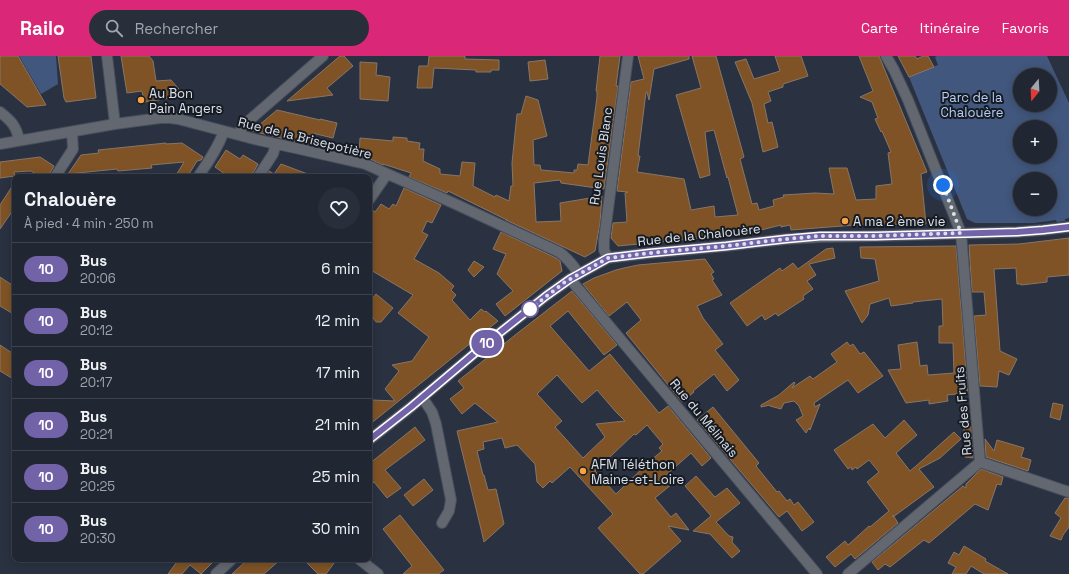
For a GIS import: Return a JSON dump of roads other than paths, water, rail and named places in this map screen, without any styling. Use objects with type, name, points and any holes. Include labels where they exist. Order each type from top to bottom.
[{"type":"street","points":[[107,56],[115,124]]},
{"type":"street","points":[[238,134],[245,124],[323,56]]},
{"type":"street","name":"Rue Louis Blanc","points":[[608,258],[604,250],[604,240],[628,56]]},
{"type":"street","name":"Rue des Fruits","points":[[848,574],[980,462],[961,233],[908,100],[886,56]]},
{"type":"street","points":[[0,112],[14,125],[17,130],[19,140]]},
{"type":"street","name":"Rue de la Brisepotière","points":[[0,144],[115,124],[170,118],[258,140],[365,164],[452,202],[559,252],[572,263],[575,276]]},
{"type":"street","points":[[200,174],[220,142],[224,131]]},
{"type":"street","points":[[57,174],[72,149],[72,132]]},
{"type":"street","points":[[260,174],[273,154],[276,144]]},
{"type":"street","points":[[372,196],[387,174]]},
{"type":"street","name":"Rue de la Chalouère","points":[[372,438],[550,293],[575,276],[608,258],[756,244],[786,239],[820,236],[876,236],[1037,231],[1069,227]]},
{"type":"street","name":"Rue du Mélinais","points":[[575,276],[817,574]]},
{"type":"street","points":[[422,397],[432,412],[436,424],[451,500],[449,511],[442,523]]},
{"type":"street","points":[[980,462],[1069,492]]},
{"type":"street","points":[[216,574],[229,562]]},
{"type":"street","points":[[363,562],[378,574]]},
{"type":"place","name":"Au Bon Pain Angers","points":[[141,100]]},
{"type":"place","name":"A ma 2 ème vie","points":[[845,221]]},
{"type":"place","name":"AFM Téléthon Maine-et-Loire","points":[[583,471]]},
{"type":"park label","name":"Parc de la Chalouère","points":[[972,104]]}]
